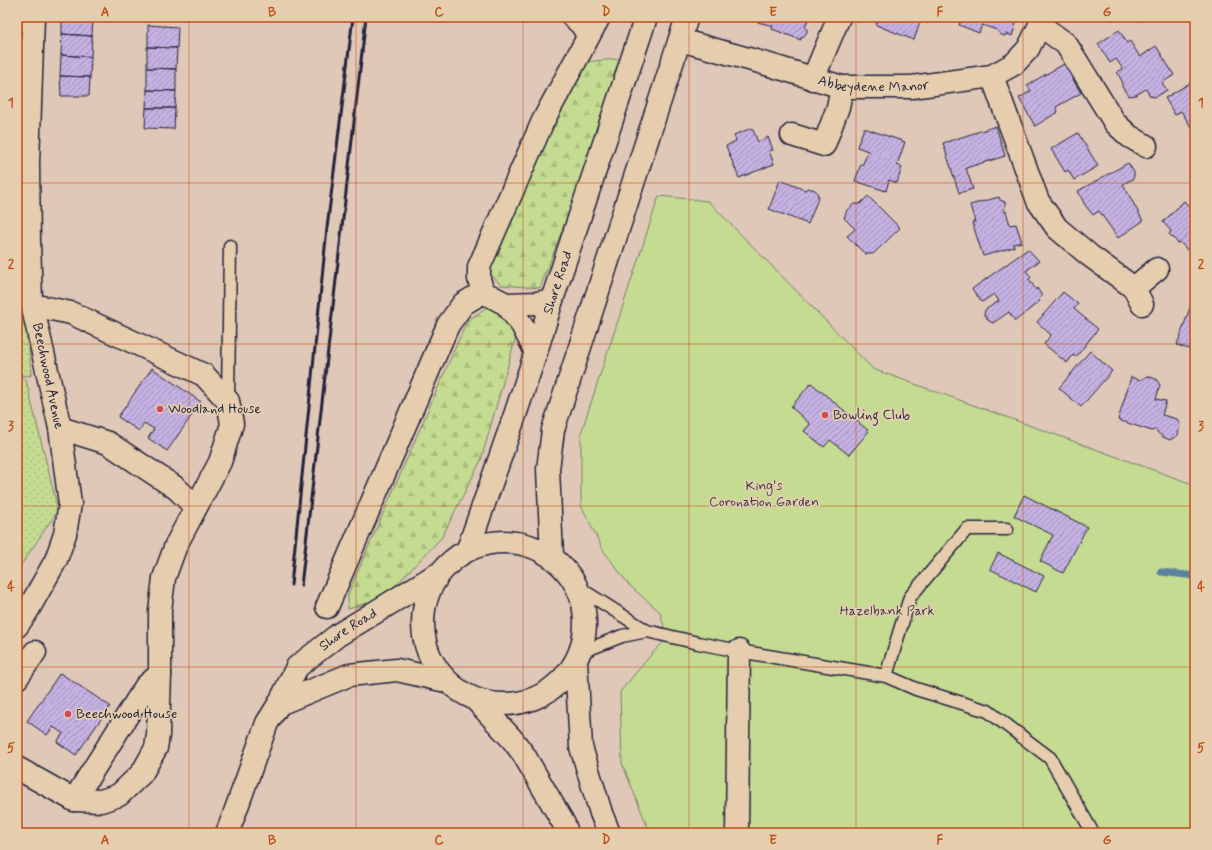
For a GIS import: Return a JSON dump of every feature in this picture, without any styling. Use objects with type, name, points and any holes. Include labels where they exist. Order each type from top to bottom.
[{"type":"main road","name":"Beechwood Avenue","points":[[17,626],[28,610],[56,560],[65,534],[70,504],[60,428],[32,305],[29,242],[22,163],[33,17]]},
{"type":"main road","points":[[573,17],[582,25],[588,36]]},
{"type":"main road","points":[[536,352],[522,325],[506,304],[483,292],[479,279],[479,267],[544,120],[599,17]]},
{"type":"main road","name":"Shore Road","points":[[468,549],[536,352],[646,17]]},
{"type":"main road","points":[[552,556],[548,469],[553,430],[688,17]]},
{"type":"main road","points":[[813,79],[839,17]]},
{"type":"main road","points":[[1042,21],[1066,44],[1115,123],[1129,136],[1146,146]]},
{"type":"main road","name":"Abbeydene Manor","points":[[680,40],[842,87],[912,87],[992,76],[1014,64],[1028,49],[1042,21]]},
{"type":"main road","points":[[992,76],[1038,201],[1057,228],[1138,296],[1157,269]]},
{"type":"main road","points":[[792,134],[824,145],[838,107],[842,87]]},
{"type":"main road","points":[[327,607],[448,325],[463,304],[483,292]]},
{"type":"main road","points":[[506,304],[537,303],[552,300]]},
{"type":"main road","points":[[17,768],[74,800],[101,801],[120,795],[142,773],[156,748],[158,735],[160,612],[164,578],[176,545],[220,462],[232,424],[228,401],[204,375],[71,312],[32,305]]},
{"type":"main road","points":[[60,428],[108,443],[176,488],[196,507]]},
{"type":"main road","points":[[511,541],[532,546],[552,556],[571,576],[582,600],[586,627],[583,645],[578,657],[562,680],[544,694],[522,702],[499,704],[476,700],[460,692],[446,681],[432,662],[424,641],[422,618],[426,596],[436,575],[450,560],[468,549],[489,542],[511,541]]},
{"type":"main road","name":"Shore Road","points":[[227,833],[267,723],[279,704],[297,667],[338,635],[436,575]]},
{"type":"main road","points":[[737,833],[739,651]]},
{"type":"main road","points":[[17,678],[35,652]]},
{"type":"main road","points":[[578,657],[581,747],[601,813],[609,833]]},
{"type":"main road","points":[[279,704],[349,675],[398,670],[446,681]]},
{"type":"main road","points":[[74,800],[146,686],[160,674]]},
{"type":"main road","points":[[476,700],[512,739],[524,755],[564,824],[567,833]]},
{"type":"lane","points":[[228,401],[230,246]]},
{"type":"lane","points":[[886,676],[910,597],[967,530],[1007,530]]},
{"type":"lane","points":[[576,586],[647,631],[739,651],[886,676],[916,689],[988,711],[1050,758],[1093,833]]},
{"type":"lane","points":[[578,657],[622,636],[647,631]]},
{"type":"green space","points":[[628,58],[540,288],[501,285],[487,270],[583,62]]},
{"type":"green space","points":[[17,194],[31,376],[19,375],[26,380],[58,510],[17,571]]},
{"type":"green space","name":"Hazelbank Park","points":[[659,196],[708,201],[873,369],[1195,485],[1195,833],[650,833],[622,763],[620,692],[667,638],[660,612],[629,585],[603,550],[581,505],[581,433]]},
{"type":"green space","points":[[490,305],[519,326],[481,460],[442,537],[396,585],[377,600],[348,609],[348,594],[467,321]]},
{"type":"building","points":[[62,17],[93,17],[92,36],[62,34]]},
{"type":"building","points":[[760,17],[809,17],[805,27],[807,32],[801,37],[801,40],[772,29],[773,26],[758,22]]},
{"type":"building","points":[[879,17],[930,17],[928,23],[921,20],[914,40],[876,25]]},
{"type":"building","points":[[962,17],[1018,17],[1012,36],[1008,34],[1004,36],[997,30],[982,25],[979,33],[959,25]]},
{"type":"building","points":[[1133,17],[1142,17],[1140,21]]},
{"type":"building","points":[[148,25],[178,27],[177,48],[148,47]]},
{"type":"building","points":[[1119,30],[1127,43],[1130,41],[1140,57],[1156,46],[1174,75],[1162,83],[1167,90],[1156,97],[1150,96],[1146,89],[1136,95],[1129,96],[1122,87],[1122,81],[1117,72],[1123,69],[1116,59],[1110,63],[1098,44]]},
{"type":"building","points":[[62,34],[92,36],[91,57],[61,55]]},
{"type":"building","points":[[147,47],[177,48],[176,69],[147,68]]},
{"type":"building","points":[[61,55],[91,57],[90,77],[60,76]]},
{"type":"building","points":[[1064,64],[1081,93],[1056,107],[1058,112],[1035,126],[1019,98],[1031,91],[1027,85]]},
{"type":"building","points":[[147,68],[176,69],[176,91],[147,90]]},
{"type":"building","points":[[60,76],[90,77],[89,96],[61,96]]},
{"type":"building","points":[[1195,80],[1195,133],[1181,111],[1175,115],[1165,98]]},
{"type":"building","points":[[147,90],[176,91],[175,108],[146,108]]},
{"type":"building","points":[[146,108],[175,108],[174,129],[145,128]]},
{"type":"building","points":[[996,126],[1005,156],[966,168],[973,189],[959,193],[943,143]]},
{"type":"building","points":[[752,128],[758,142],[768,137],[773,150],[769,151],[774,164],[739,178],[726,146],[736,141],[734,135]]},
{"type":"building","points":[[864,128],[905,142],[897,165],[902,167],[897,183],[889,180],[886,191],[855,181],[861,164],[863,164],[868,151],[857,147]]},
{"type":"building","points":[[1078,133],[1098,166],[1074,180],[1068,170],[1065,172],[1051,149]]},
{"type":"building","points":[[1128,163],[1134,172],[1134,176],[1133,179],[1123,184],[1143,221],[1118,238],[1099,211],[1093,215],[1085,205],[1078,191]]},
{"type":"building","points":[[780,180],[805,190],[808,188],[815,190],[818,193],[817,195],[819,196],[808,224],[769,209]]},
{"type":"building","points":[[868,196],[900,228],[873,254],[865,254],[847,236],[855,229],[844,218],[847,210],[854,204],[860,204]]},
{"type":"building","points":[[999,197],[1000,200],[1005,202],[1005,207],[1003,210],[1004,212],[1006,211],[1010,225],[1016,224],[1022,242],[1013,244],[1014,247],[983,256],[972,222],[975,222],[970,205]]},
{"type":"building","points":[[1184,201],[1195,213],[1195,247],[1189,252],[1180,242],[1178,243],[1169,234],[1171,231],[1163,222]]},
{"type":"building","points":[[1028,249],[1039,261],[1026,271],[1031,277],[1029,279],[1036,290],[1037,288],[1042,296],[1038,299],[1040,301],[1015,321],[1009,312],[993,323],[989,321],[984,315],[985,310],[999,301],[994,294],[982,302],[972,289]]},
{"type":"building","points":[[1063,292],[1078,304],[1074,309],[1098,329],[1076,357],[1073,355],[1067,363],[1044,344],[1051,335],[1037,322]]},
{"type":"building","points":[[1192,302],[1195,303],[1195,358],[1192,350],[1177,345]]},
{"type":"building","points":[[1090,351],[1112,371],[1081,407],[1059,388]]},
{"type":"building","name":"Woodland House","points":[[152,368],[201,402],[167,451],[148,438],[154,429],[144,423],[139,431],[118,417]]},
{"type":"building","points":[[1147,376],[1156,379],[1160,385],[1156,399],[1166,401],[1162,415],[1177,419],[1180,424],[1178,435],[1170,440],[1163,437],[1157,432],[1156,429],[1152,431],[1118,420],[1131,377],[1140,380]]},
{"type":"building","name":"Bowling Club","points":[[811,383],[869,431],[849,455],[830,440],[824,447],[804,431],[810,424],[791,407]]},
{"type":"building","points":[[1024,495],[1087,527],[1063,573],[1040,561],[1053,535],[1014,516]]},
{"type":"building","points":[[998,553],[1044,576],[1036,592],[990,569]]},
{"type":"building","name":"Beechwood House","points":[[60,673],[110,706],[76,755],[57,742],[63,733],[53,727],[47,735],[27,721]]},
{"type":"waterway","points":[[1161,572],[1195,576]]},
{"type":"railway","points":[[291,585],[327,228],[353,17]]},
{"type":"railway","points":[[301,586],[366,17]]},
{"type":"place","name":"Woodland House","points":[[160,409]]},
{"type":"place","name":"Bowling Club","points":[[825,415]]},
{"type":"place","name":"Beechwood House","points":[[68,714]]},
{"type":"park label","name":"King's Coronation Garden","points":[[764,494]]}]
